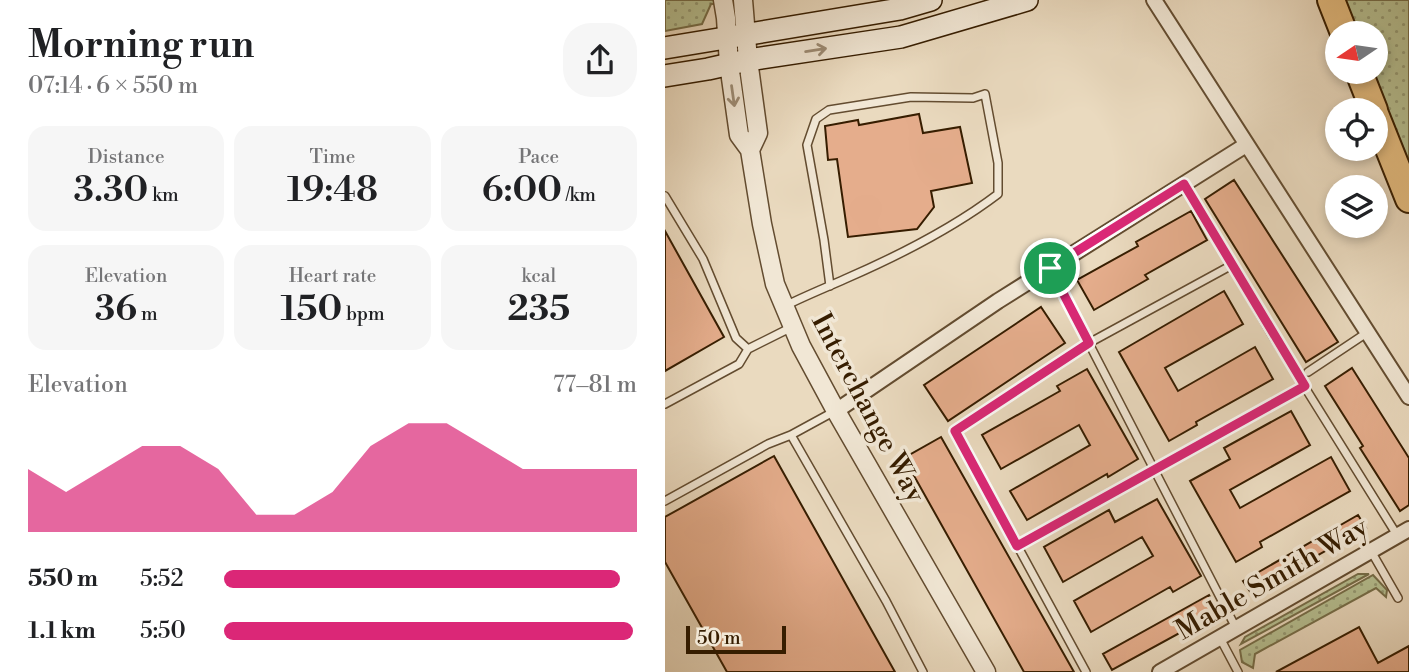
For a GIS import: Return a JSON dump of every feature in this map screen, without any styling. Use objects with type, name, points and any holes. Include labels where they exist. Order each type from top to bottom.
[{"type":"highway","points":[[1331,0],[1339,21]]},
{"type":"highway","points":[[1388,145],[1409,199]]},
{"type":"main road","points":[[665,48],[900,9],[931,0]]},
{"type":"main road","points":[[665,76],[901,37],[1027,0]]},
{"type":"street","points":[[723,0],[737,35]]},
{"type":"street","points":[[737,35],[743,0]]},
{"type":"street","points":[[1154,0],[1409,397]]},
{"type":"street","name":"Interchange Way","points":[[737,35],[739,62],[758,132],[750,150],[775,284],[800,346],[983,671]]},
{"type":"street","points":[[836,411],[997,301],[1246,145]]},
{"type":"street","name":"Mable Smith Way","points":[[1160,672],[1403,532]]},
{"type":"lane","points":[[784,306],[830,286],[876,265],[969,216],[998,194],[998,163],[985,94],[973,98],[911,97],[829,110],[816,119],[807,145],[830,286]]},
{"type":"lane","points":[[1184,184],[1305,386],[1403,532]]},
{"type":"lane","points":[[665,196],[701,256],[736,338],[748,349]]},
{"type":"lane","points":[[1086,672],[955,431],[1089,343],[1232,265]]},
{"type":"lane","points":[[1050,268],[1236,628]]},
{"type":"lane","points":[[665,404],[739,364],[748,349],[793,327]]},
{"type":"lane","points":[[1308,372],[1368,332]]},
{"type":"lane","points":[[1017,546],[1305,386]]},
{"type":"lane","points":[[665,501],[768,444],[792,435],[836,411]]},
{"type":"lane","points":[[792,435],[923,672]]},
{"type":"lane","points":[[1371,551],[1398,598]]},
{"type":"lane","points":[[1220,638],[1238,672]]},
{"type":"green space","points":[[665,0],[716,0],[717,4],[711,4],[702,24],[665,31]]},
{"type":"green space","points":[[1344,0],[1409,0],[1409,157],[1404,157],[1388,113],[1388,98],[1382,98],[1377,84],[1388,84],[1388,21],[1353,21]]},
{"type":"green space","points":[[1358,574],[1369,574],[1241,644],[1245,637]]},
{"type":"green space","points":[[1373,575],[1387,590],[1386,597],[1376,588],[1255,654],[1253,668],[1242,662],[1240,650]]},
{"type":"building","points":[[919,114],[923,133],[960,127],[972,183],[931,191],[934,207],[917,229],[848,237],[837,159],[828,160],[825,126],[858,120],[859,125]]},
{"type":"building","points":[[1234,180],[1338,342],[1306,362],[1205,199]]},
{"type":"building","points":[[1191,211],[1207,240],[1145,275],[1148,279],[1094,310],[1077,280],[1138,246],[1136,242]]},
{"type":"building","points":[[665,231],[724,337],[665,371]]},
{"type":"building","points":[[1224,291],[1243,324],[1165,368],[1178,391],[1255,347],[1273,379],[1196,422],[1197,425],[1169,441],[1119,352]]},
{"type":"building","points":[[1041,307],[1065,343],[948,421],[924,385]]},
{"type":"building","points":[[1352,368],[1409,458],[1409,505],[1400,511],[1325,386]]},
{"type":"building","points":[[1087,369],[1138,459],[1027,520],[1010,491],[1090,445],[1079,425],[1001,469],[982,435],[1060,391],[1057,386]]},
{"type":"building","points":[[1291,411],[1310,445],[1230,490],[1240,508],[1331,457],[1350,491],[1260,542],[1262,547],[1236,562],[1190,481],[1230,459],[1224,448]]},
{"type":"building","points":[[941,437],[1074,672],[1024,672],[904,458]]},
{"type":"building","points":[[774,456],[895,672],[727,672],[665,562],[665,517]]},
{"type":"building","points":[[1157,499],[1201,576],[1173,592],[1170,587],[1091,632],[1074,601],[1153,556],[1142,537],[1063,582],[1044,547],[1109,510],[1115,522]]},
{"type":"building","points":[[1358,515],[1366,528],[1251,593],[1243,581]]},
{"type":"building","points":[[1209,595],[1218,612],[1112,670],[1103,654]]},
{"type":"building","points":[[1359,627],[1378,663],[1409,646],[1409,672],[1276,672]]},
{"type":"route","points":[[1184,184],[1305,386],[1017,546],[955,431],[1089,343],[1050,268],[1184,184]]}]
